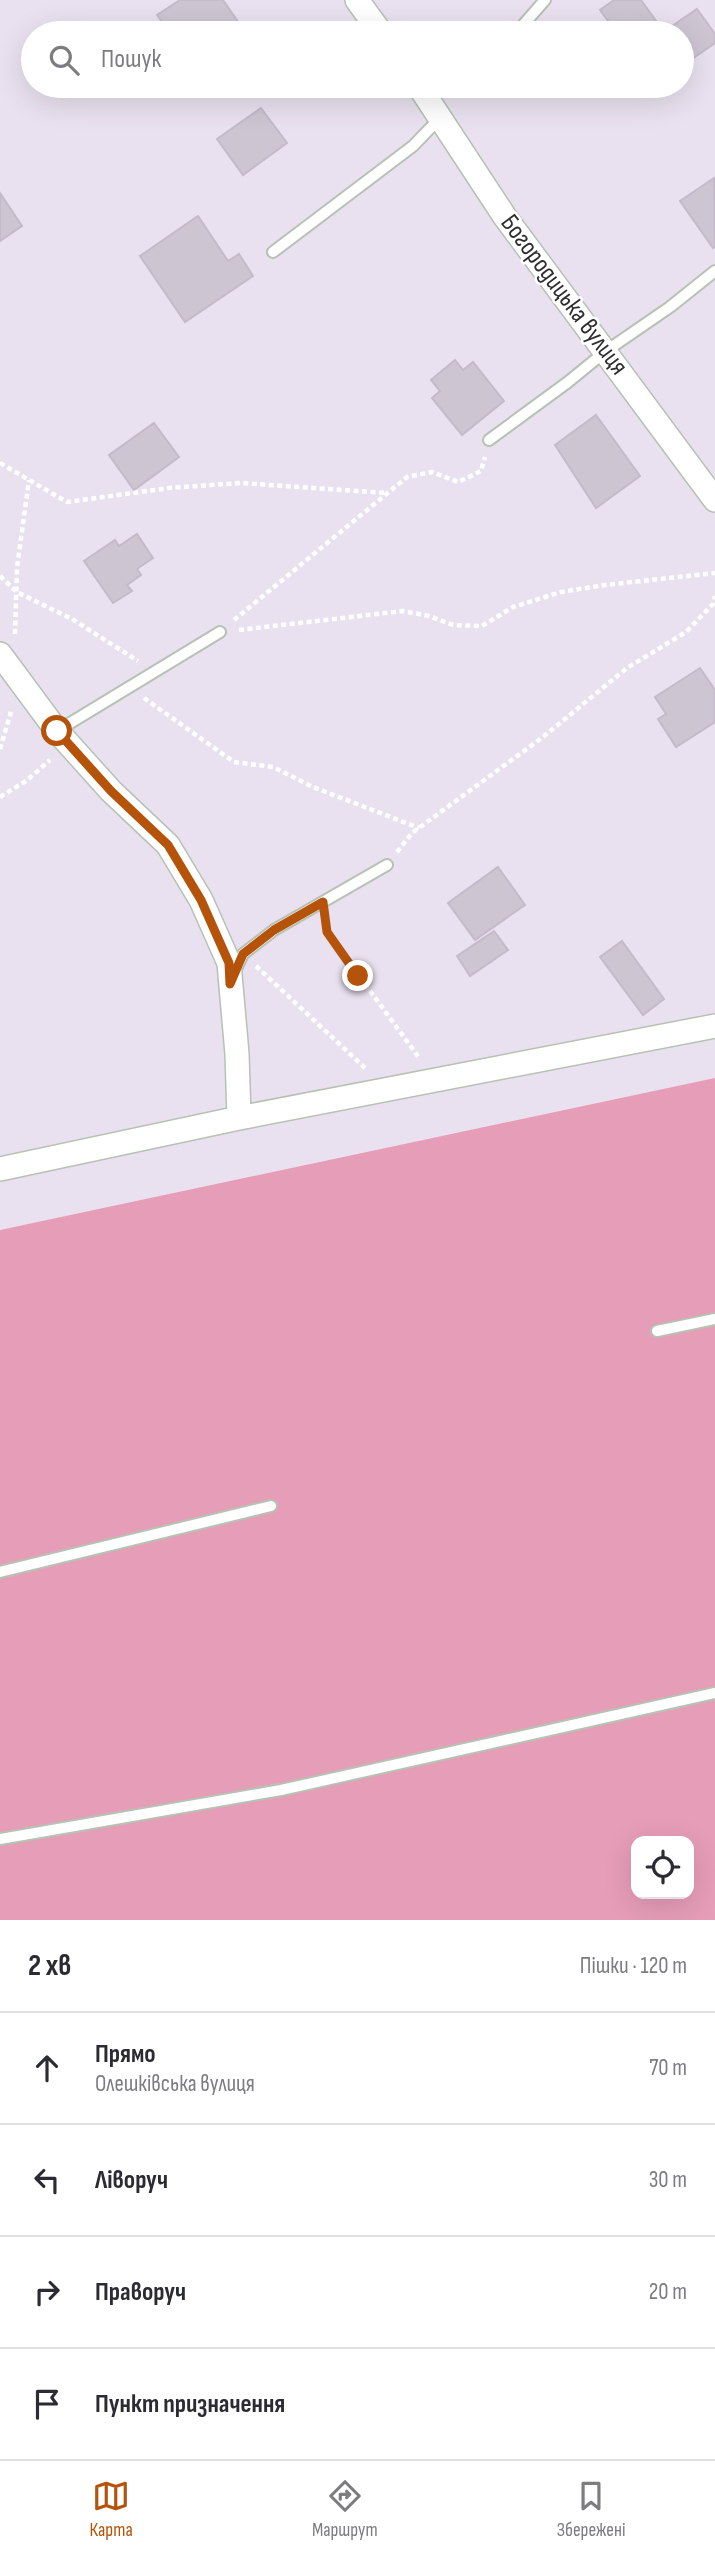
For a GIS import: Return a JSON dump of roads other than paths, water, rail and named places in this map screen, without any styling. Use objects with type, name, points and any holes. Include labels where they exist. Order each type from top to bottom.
[{"type":"street","points":[[357,0],[372,21]]},
{"type":"street","name":"Богородицька вулиця","points":[[429,98],[505,217],[715,500]]},
{"type":"street","points":[[6,662],[63,737],[111,791],[168,845],[201,900],[229,963],[237,1054],[239,1118]]},
{"type":"street","points":[[0,1170],[239,1118],[715,1026]]},
{"type":"lane","points":[[527,21],[545,0]]},
{"type":"lane","points":[[272,252],[413,146],[440,118]]},
{"type":"lane","points":[[489,440],[715,271]]},
{"type":"lane","points":[[63,737],[130,687],[220,632]]},
{"type":"lane","points":[[230,984],[243,954],[274,930],[387,865]]},
{"type":"lane","points":[[657,1331],[715,1319]]},
{"type":"lane","points":[[0,1572],[271,1506]]},
{"type":"lane","points":[[0,1839],[281,1790],[715,1693]]}]
